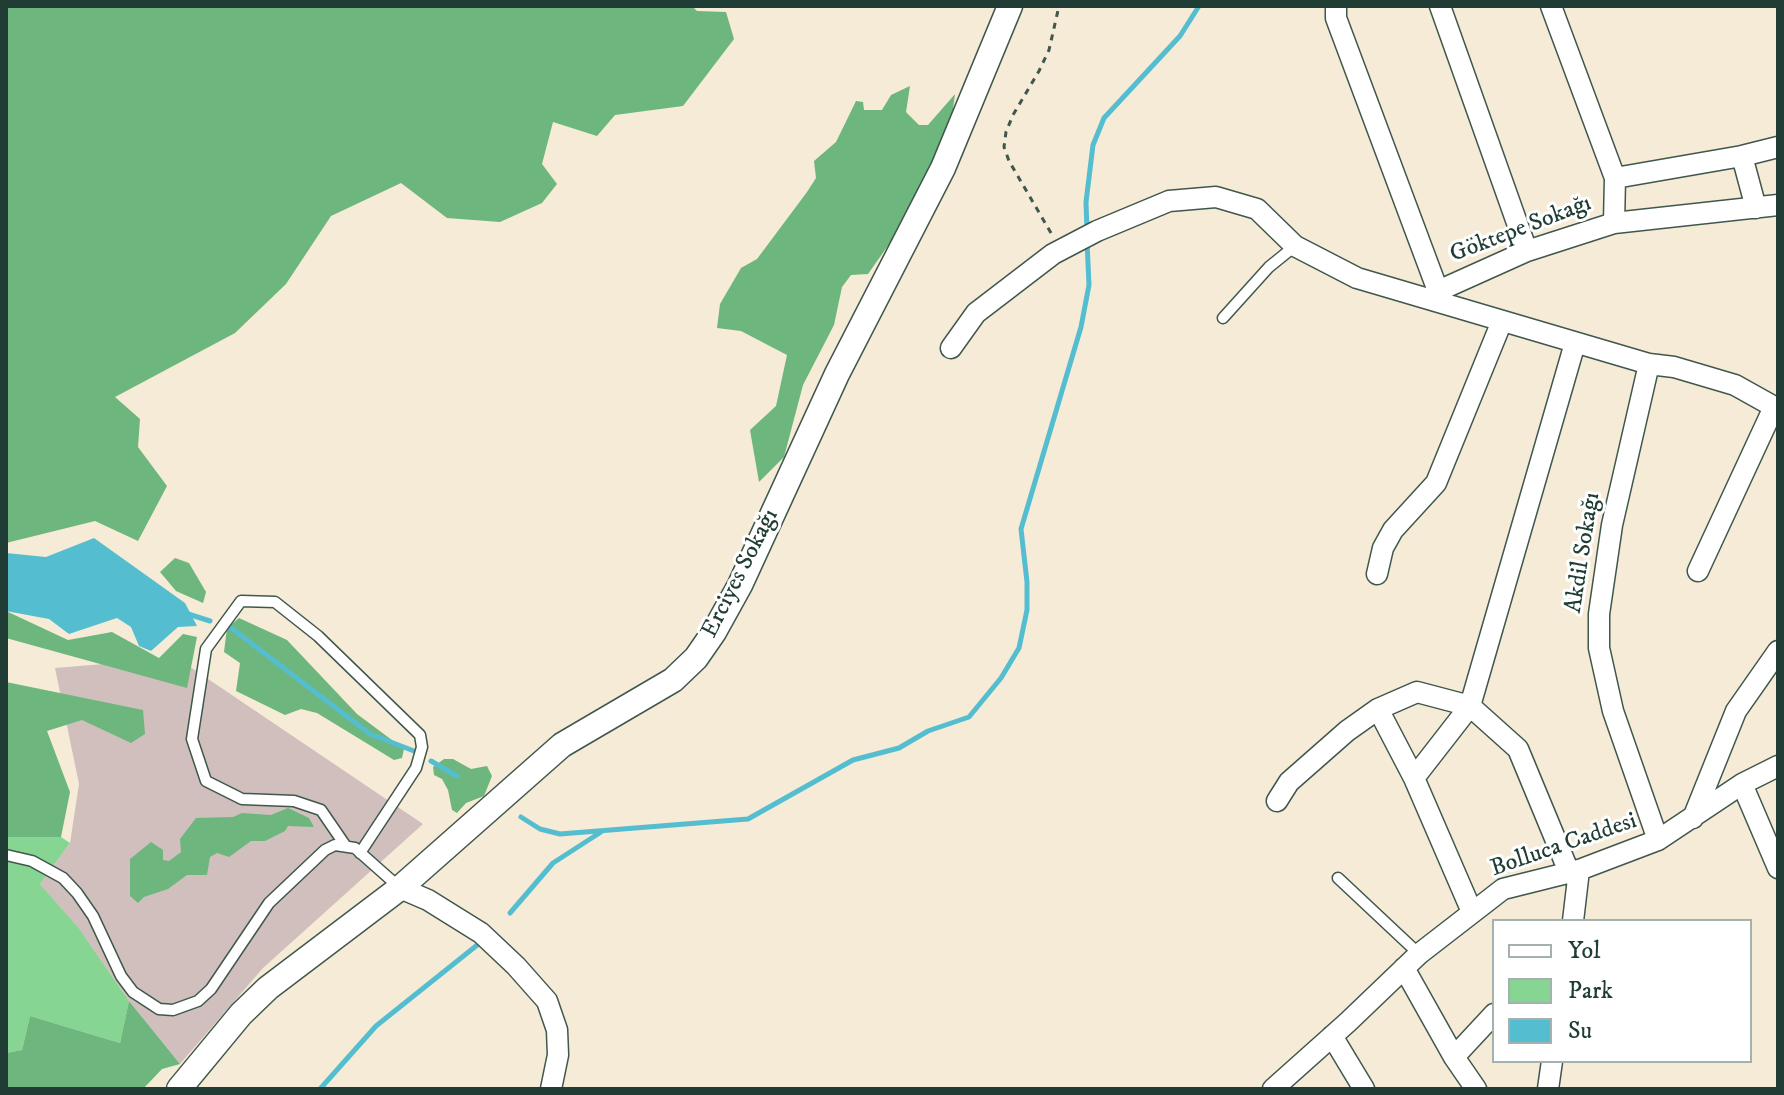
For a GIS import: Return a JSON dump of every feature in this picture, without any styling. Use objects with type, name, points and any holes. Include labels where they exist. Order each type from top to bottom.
[{"type":"street","name":"Erciyes Sokağı","points":[[179,1089],[241,1014],[268,988],[400,888],[562,745],[673,680],[696,658],[740,585],[837,374],[943,168],[1010,6]]},
{"type":"street","points":[[1336,6],[1336,18],[1436,296]]},
{"type":"street","points":[[1440,6],[1527,251]]},
{"type":"street","points":[[1551,6],[1615,178],[1614,223]]},
{"type":"street","points":[[1615,178],[1778,147]]},
{"type":"street","points":[[1742,156],[1756,208]]},
{"type":"street","points":[[951,348],[976,313],[1053,254],[1083,238],[1169,201],[1216,197],[1257,209],[1295,246],[1357,278],[1436,296],[1502,321],[1575,343],[1735,385],[1776,408],[1698,571]]},
{"type":"street","name":"Göktepe Sokağı","points":[[1436,296],[1527,251],[1614,223],[1778,205]]},
{"type":"street","points":[[1377,574],[1383,548],[1393,530],[1436,483],[1502,321]]},
{"type":"street","points":[[1414,778],[1470,706],[1575,343]]},
{"type":"street","name":"Akdil Sokağı","points":[[1649,364],[1612,525],[1599,614],[1599,648],[1613,711],[1658,840]]},
{"type":"street","points":[[1692,819],[1736,711],[1778,651]]},
{"type":"street","points":[[1277,801],[1289,782],[1347,731],[1378,709],[1417,692],[1470,706],[1518,749],[1574,871],[1573,919]]},
{"type":"street","points":[[1378,709],[1414,778],[1472,912]]},
{"type":"street","name":"Bolluca Caddesi","points":[[1273,1089],[1412,961],[1503,889],[1574,871],[1658,840],[1742,784],[1778,766]]},
{"type":"street","points":[[1742,784],[1778,868]]},
{"type":"street","points":[[400,888],[428,900],[481,933],[547,1001],[558,1042],[551,1089]]},
{"type":"street","points":[[1412,961],[1454,1057],[1476,1089]]},
{"type":"street","points":[[1454,1057],[1492,1016]]},
{"type":"street","points":[[1332,1036],[1364,1089]]},
{"type":"street","points":[[1548,1089],[1552,1063]]},
{"type":"lane","points":[[1223,318],[1269,267],[1295,246]]},
{"type":"lane","points":[[360,853],[416,768],[422,747],[420,735],[318,636],[275,602],[241,601],[206,649],[192,739],[206,781],[242,799],[294,801],[321,810],[345,845],[360,853],[400,888]]},
{"type":"lane","points":[[6,855],[32,861],[63,878],[93,916],[121,976],[133,992],[159,1009],[173,1010],[186,1008],[211,989],[269,903],[325,850],[335,845],[345,845]]},
{"type":"lane","points":[[1338,878],[1412,961]]},
{"type":"path","points":[[1059,6],[1049,50],[1013,115],[1004,147],[1048,230],[1059,240],[1083,238]]},
{"type":"shaded area","points":[[177,658],[423,824],[263,968],[180,1064],[129,1001],[83,935],[40,884],[70,843],[79,784],[55,668]]},
{"type":"green space","points":[[6,6],[692,6],[697,11],[726,12],[734,39],[683,106],[615,115],[597,136],[553,122],[542,164],[557,184],[542,203],[500,222],[447,218],[401,183],[331,216],[286,284],[235,333],[115,397],[140,419],[138,447],[167,486],[138,541],[95,521],[6,543]]},
{"type":"green space","points":[[910,86],[906,112],[919,125],[928,125],[955,94],[951,124],[892,240],[868,274],[851,275],[842,287],[834,325],[803,385],[784,457],[759,482],[750,430],[776,406],[787,355],[741,331],[717,328],[720,304],[741,268],[757,259],[807,192],[816,178],[814,161],[836,142],[856,101],[863,102],[864,110],[882,110],[891,95]]},
{"type":"green space","points":[[175,558],[189,563],[206,592],[203,603],[176,591],[160,572]]},
{"type":"green space","points":[[6,611],[68,640],[112,632],[159,658],[183,634],[197,637],[187,688],[6,638]]},
{"type":"green space","points":[[239,618],[287,640],[357,714],[404,749],[402,758],[394,760],[317,713],[301,709],[285,715],[236,691],[240,663],[224,652],[227,628]]},
{"type":"green space","points":[[6,682],[143,710],[145,734],[131,743],[82,720],[47,731],[70,792],[61,837],[6,837]]},
{"type":"green space","points":[[444,759],[453,759],[471,769],[487,766],[492,776],[484,796],[466,803],[457,813],[452,810],[442,779],[434,775],[433,767]]},
{"type":"green space","points":[[288,808],[309,818],[314,827],[288,826],[285,831],[265,841],[251,841],[229,857],[217,853],[210,857],[207,875],[187,875],[168,889],[144,897],[138,903],[130,896],[130,859],[151,842],[163,850],[163,860],[169,861],[181,852],[180,839],[196,818],[233,817],[242,813],[271,815]]},
{"type":"green space","points":[[6,837],[61,837],[70,843],[40,884],[80,930],[129,1001],[120,1043],[30,1016],[22,1050],[6,1053]]},
{"type":"green space","points":[[129,1001],[180,1064],[162,1069],[143,1089],[6,1089],[6,1053],[22,1050],[30,1016],[120,1043]]},
{"type":"water","points":[[94,538],[185,603],[197,626],[178,627],[151,651],[139,646],[131,627],[117,618],[69,634],[49,619],[6,611],[6,553],[46,557]]},
{"type":"waterway","points":[[1087,231],[1086,202],[1093,145],[1104,118],[1180,36],[1199,6]]},
{"type":"waterway","points":[[521,817],[540,829],[560,834],[748,819],[853,760],[899,748],[928,731],[969,717],[1001,678],[1019,648],[1027,610],[1021,529],[1081,327],[1089,285],[1087,241]]},
{"type":"waterway","points":[[185,613],[210,621]]},
{"type":"waterway","points":[[230,627],[370,734],[414,751]]},
{"type":"waterway","points":[[431,761],[457,776]]},
{"type":"waterway","points":[[510,913],[553,863],[601,832]]},
{"type":"waterway","points":[[320,1089],[376,1026],[481,942]]}]
